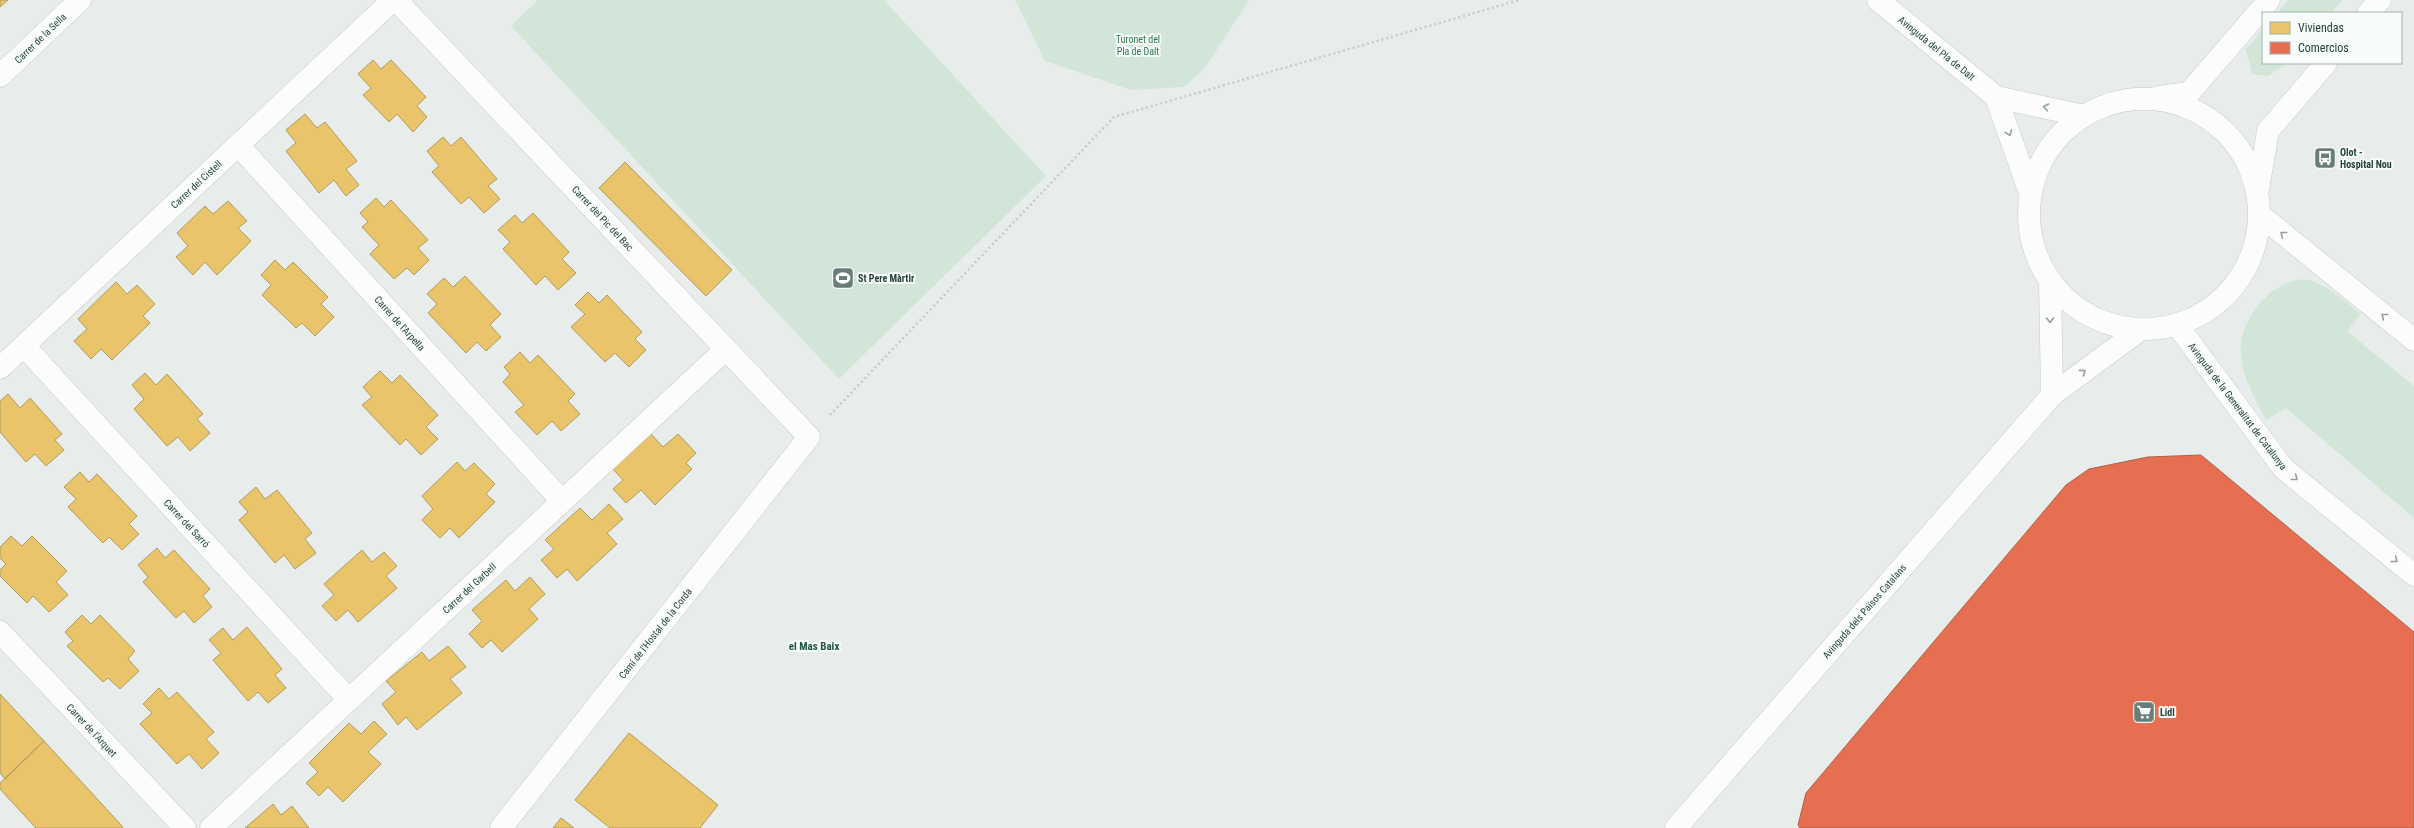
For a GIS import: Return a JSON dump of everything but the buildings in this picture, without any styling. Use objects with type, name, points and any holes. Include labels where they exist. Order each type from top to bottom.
[{"type":"street","name":"Carrer de la Sella","points":[[0,76],[80,0]]},
{"type":"street","name":"Carrer del Cistell","points":[[0,368],[393,0]]},
{"type":"street","name":"Carrer del Pic del Bac","points":[[396,0],[810,437]]},
{"type":"street","name":"Avinguda del Pla de Dalt","points":[[1878,0],[1996,97],[2084,116]]},
{"type":"street","points":[[2270,0],[2189,93],[2109,105],[2084,116],[2065,130],[2049,148],[2038,170],[2030,193],[2029,224],[2034,246],[2050,281],[2074,307],[2105,323],[2140,330],[2158,330],[2177,325],[2206,312],[2231,292],[2248,265],[2257,240],[2260,215],[2258,190],[2268,131],[2325,64]]},
{"type":"street","points":[[2369,12],[2380,0]]},
{"type":"street","points":[[1996,97],[2030,193]]},
{"type":"street","points":[[2142,99],[2173,102],[2203,114],[2223,130],[2246,160],[2258,190]]},
{"type":"street","name":"Carrer de l'Arpella","points":[[238,145],[562,501]]},
{"type":"street","points":[[2260,215],[2414,340]]},
{"type":"street","points":[[2050,281],[2052,395]]},
{"type":"street","name":"Avinguda de la Generalitat de Catalunya","points":[[2177,325],[2283,468],[2414,576]]},
{"type":"street","name":"Avinguda dels Països Catalans","points":[[1676,828],[2052,395],[2140,330]]},
{"type":"street","name":"Carrer del Sarró","points":[[24,346],[350,700]]},
{"type":"street","name":"Carrer del Garbell","points":[[211,828],[726,349]]},
{"type":"street","name":"Camí de l'Hostal de la Corda","points":[[501,828],[810,437]]},
{"type":"street","name":"Carrer de l'Arquet","points":[[4,645],[185,828]]},
{"type":"path","points":[[810,437],[1114,117],[1519,0]]},
{"type":"green space","name":"St Pere Màrtir","points":[[538,0],[884,0],[1046,176],[839,379],[511,26]]},
{"type":"green space","name":"Turonet del Pla de Dalt","points":[[1015,0],[1249,0],[1205,68],[1184,87],[1131,90],[1045,61]]},
{"type":"green space","points":[[2288,0],[2342,0],[2332,12],[2278,12]]},
{"type":"green space","points":[[2262,30],[2262,64],[2286,64],[2268,76],[2252,74],[2246,49]]},
{"type":"green space","points":[[2304,279],[2313,281],[2328,289],[2361,314],[2347,331],[2414,386],[2414,518],[2286,408],[2266,420],[2251,390],[2245,376],[2241,348],[2243,334],[2249,319],[2260,303],[2280,286]]},
{"type":"place","name":"Olot - Hospital Nou","points":[[2325,158]]},
{"type":"place","name":"St Pere Màrtir","points":[[843,278]]},
{"type":"place","name":"Lidl","points":[[2144,712]]},
{"type":"district","name":"el Mas Baix","points":[[814,646]]}]
